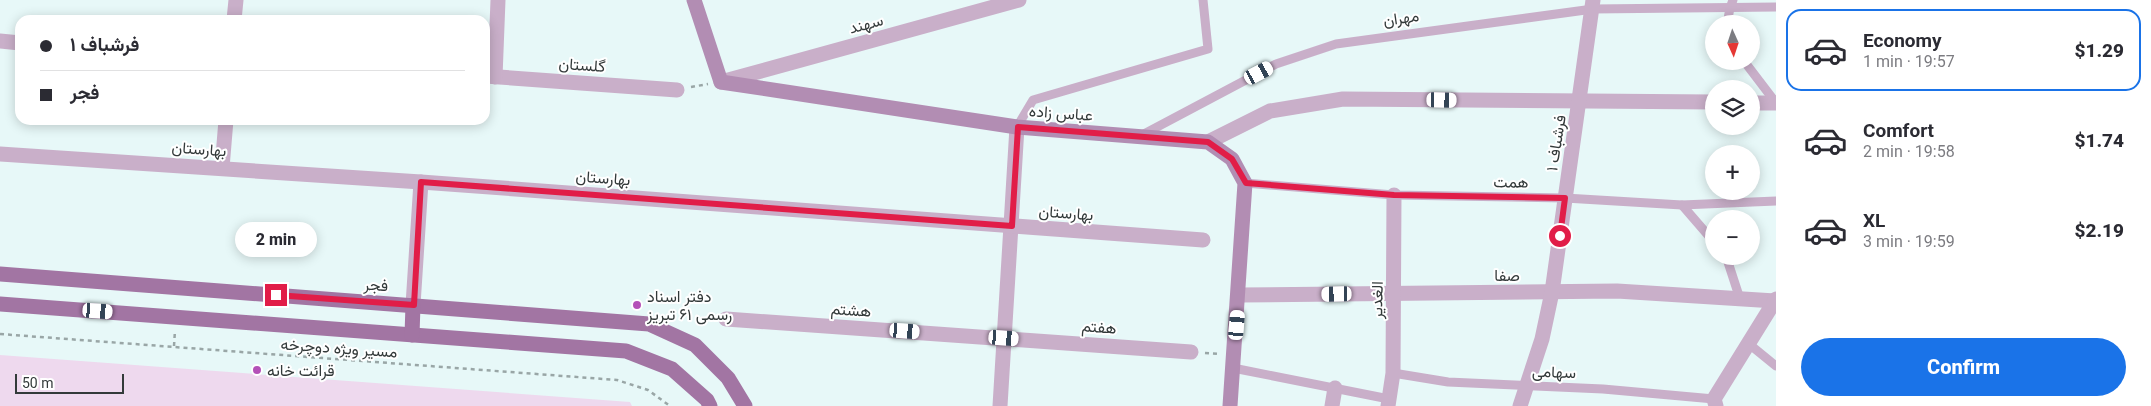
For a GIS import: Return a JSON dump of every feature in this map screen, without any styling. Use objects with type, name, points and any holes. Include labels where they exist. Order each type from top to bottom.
[{"type":"main road","points":[[694,0],[721,82]]},
{"type":"main road","name":"عباس زاده","points":[[721,82],[1018,127],[1208,142]]},
{"type":"main road","points":[[1208,142],[1232,159],[1246,183],[1230,406]]},
{"type":"main road","name":"فجر","points":[[0,274],[650,324],[695,345],[728,378],[746,406]]},
{"type":"main road","points":[[0,304],[626,351],[672,369],[707,400],[710,406]]},
{"type":"main road","points":[[412,335],[414,305]]},
{"type":"street","points":[[234,15],[236,0]]},
{"type":"street","points":[[490,76],[498,0]]},
{"type":"street","name":"سهند","points":[[721,82],[1020,0]]},
{"type":"street","name":"فرشباف ۱","points":[[1520,406],[1542,339],[1552,292],[1593,5]]},
{"type":"street","points":[[0,41],[15,42]]},
{"type":"street","name":"گلستان","points":[[490,76],[677,90]]},
{"type":"street","points":[[1208,142],[1270,111],[1343,99],[1705,102]]},
{"type":"street","points":[[1760,102],[1776,103]]},
{"type":"street","points":[[222,168],[226,125]]},
{"type":"street","points":[[1000,406],[1018,127]]},
{"type":"street","name":"بهارستان","points":[[0,154],[421,182],[1203,240]]},
{"type":"street","points":[[414,305],[421,182]]},
{"type":"street","name":"الغدیر","points":[[1389,402],[1393,373],[1395,293],[1394,195]]},
{"type":"street","name":"صفا","points":[[1239,294],[1617,292],[1776,300]]},
{"type":"street","points":[[1715,402],[1776,300]]},
{"type":"street","name":"هشتم","points":[[726,319],[1004,338]]},
{"type":"street","name":"هفتم","points":[[1004,338],[1191,352]]},
{"type":"street","points":[[1332,406],[1335,388]]},
{"type":"lane","points":[[1018,127],[1033,100],[1208,49],[1203,0]]},
{"type":"lane","name":"مهران","points":[[1140,136],[1276,64],[1336,44],[1593,5],[1731,4],[1776,7]]},
{"type":"lane","points":[[1751,70],[1776,103]]},
{"type":"lane","name":"همت","points":[[1246,183],[1394,195],[1565,198],[1682,205],[1776,201]]},
{"type":"lane","points":[[1682,205],[1705,232]]},
{"type":"lane","points":[[1729,265],[1740,299]]},
{"type":"lane","points":[[1750,344],[1776,366]]},
{"type":"lane","points":[[1234,361],[1389,402]]},
{"type":"lane","name":"سهامی","points":[[1393,373],[1448,382],[1603,389],[1715,402]]},
{"type":"path","points":[[677,90],[721,82]]},
{"type":"path","name":"مسیر ویژه دوچرخه","points":[[0,334],[617,380],[648,390],[670,406]]},
{"type":"path","points":[[1191,352],[1234,361]]},
{"type":"shaded area","points":[[0,355],[630,402],[632,406],[0,406]]},
{"type":"place","name":"دفتر اسناد رسمی ۶۱ تبریز","points":[[637,305]]},
{"type":"place","name":"قرائت خانه","points":[[257,370]]},
{"type":"route","points":[[276,295],[414,305],[421,182],[1012,226],[1018,127],[1208,142],[1232,159],[1246,183],[1394,195],[1565,198],[1560,236]]}]
